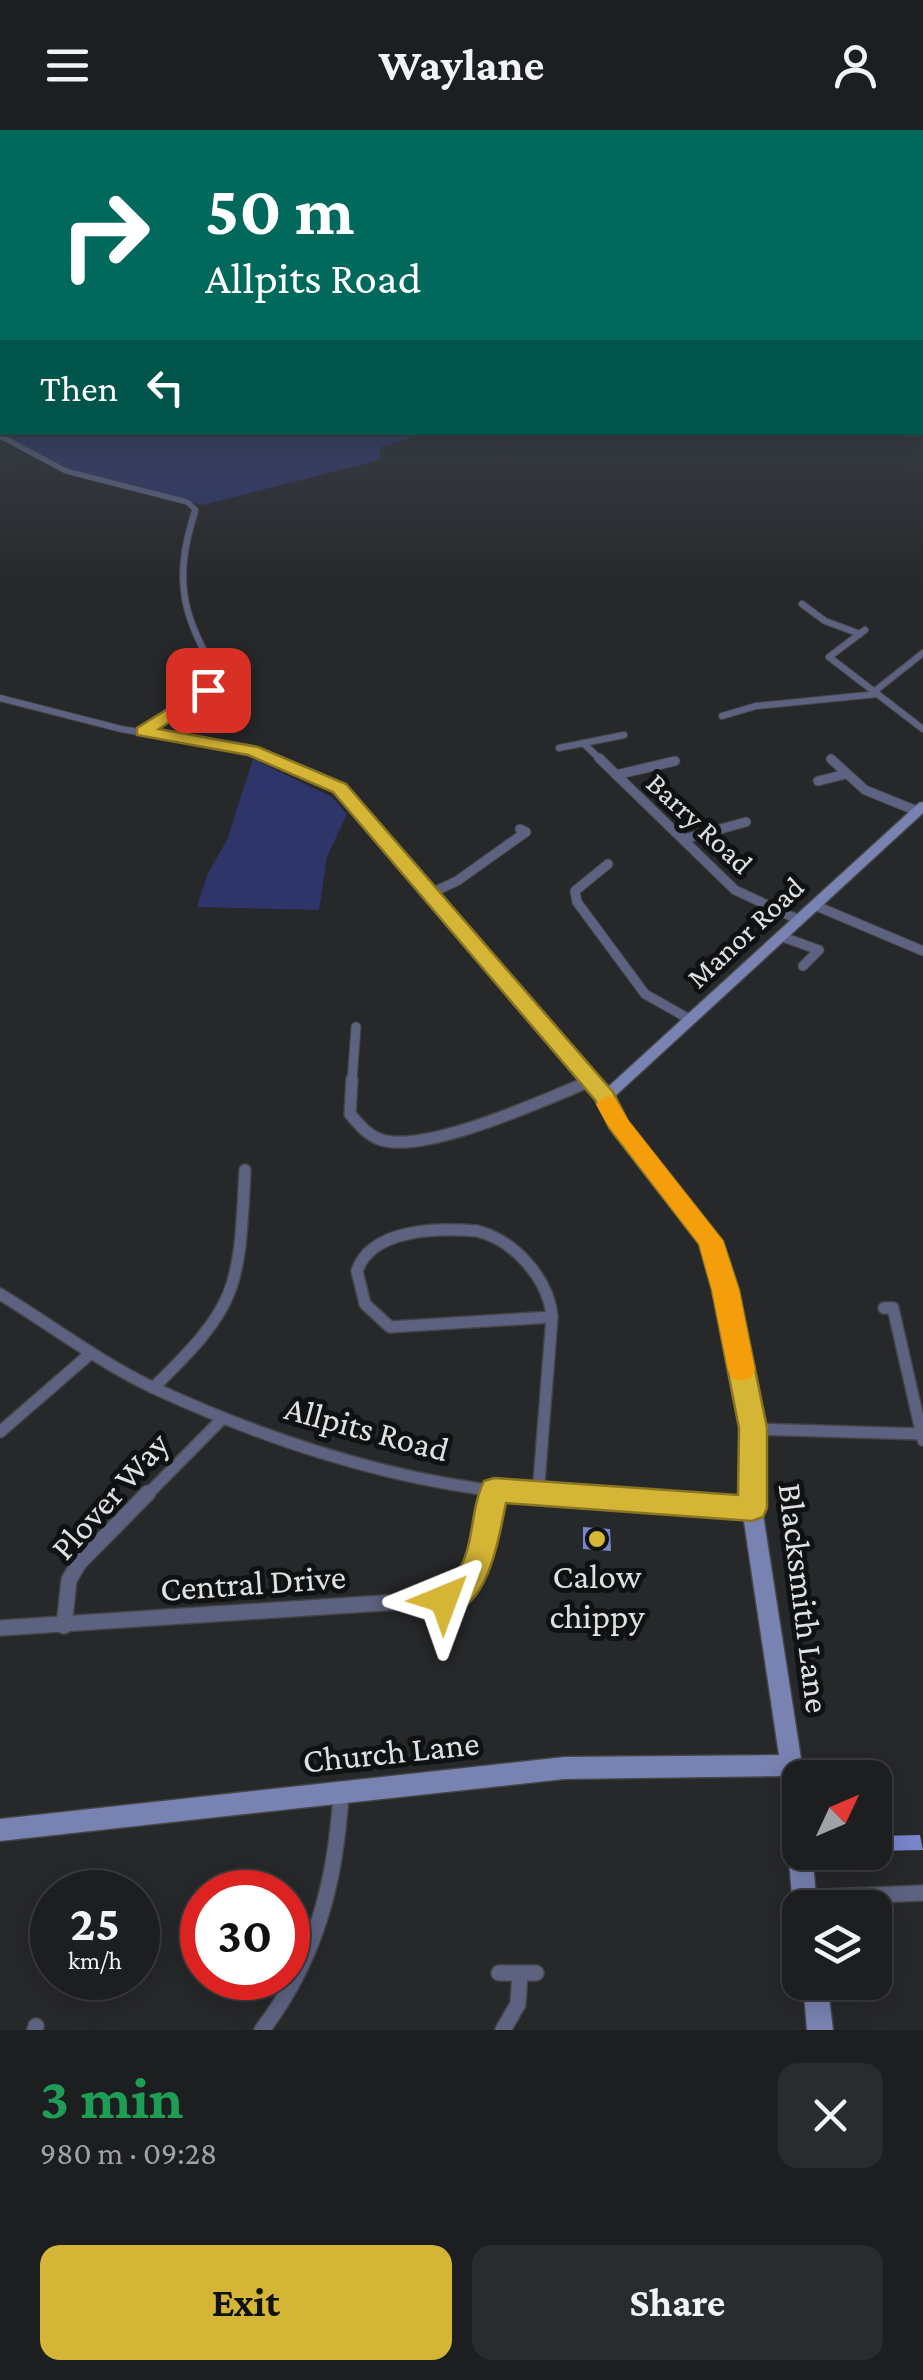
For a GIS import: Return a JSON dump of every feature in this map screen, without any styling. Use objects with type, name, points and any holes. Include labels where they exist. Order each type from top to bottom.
[{"type":"street","points":[[0,436],[30,457],[80,479],[187,502],[195,508],[186,534],[181,604],[188,626],[221,681],[144,731]]},
{"type":"street","points":[[802,604],[825,621],[863,632],[829,657],[923,729]]},
{"type":"street","points":[[722,716],[756,706],[877,693],[923,653]]},
{"type":"street","points":[[0,698],[121,729],[252,750],[340,788],[604,1097]]},
{"type":"street","points":[[559,748],[624,734]]},
{"type":"street","name":"Barry Road","points":[[583,743],[736,890],[797,919]]},
{"type":"street","points":[[830,758],[873,795],[920,808]]},
{"type":"street","points":[[616,776],[675,761]]},
{"type":"street","points":[[818,781],[846,774]]},
{"type":"street","name":"Manor Road","points":[[604,1097],[920,808]]},
{"type":"street","points":[[684,839],[746,822]]},
{"type":"street","points":[[427,894],[457,881],[526,832],[520,829]]},
{"type":"street","points":[[608,864],[576,891],[577,902],[645,994],[670,1012],[691,1020]]},
{"type":"street","points":[[814,905],[923,951]]},
{"type":"street","points":[[780,936],[819,950],[803,966]]},
{"type":"street","points":[[356,1027],[350,1114],[365,1131],[391,1142],[438,1139],[588,1082]]},
{"type":"street","name":"Blacksmith Lane","points":[[604,1097],[618,1124],[710,1241],[726,1290],[753,1428],[752,1508],[791,1760]]},
{"type":"street","points":[[153,1388],[204,1338],[228,1301],[237,1262],[245,1170]]},
{"type":"street","points":[[538,1495],[552,1318],[552,1304],[520,1255],[488,1233],[407,1235],[371,1248],[360,1260],[358,1292],[373,1320],[390,1326],[422,1328],[552,1318]]},
{"type":"street","name":"Allpits Road","points":[[0,1294],[153,1388],[284,1440],[400,1474],[538,1495],[752,1508]]},
{"type":"street","points":[[753,1428],[922,1437],[893,1308],[884,1308]]},
{"type":"street","points":[[0,1432],[90,1352]]},
{"type":"street","name":"Plover Way","points":[[64,1626],[69,1580],[79,1563],[223,1418]]},
{"type":"street","name":"Central Drive","points":[[0,1628],[444,1599],[463,1587],[476,1568],[494,1490]]},
{"type":"street","name":"Church Lane","points":[[0,1830],[564,1768],[782,1765]]},
{"type":"street","points":[[262,2030],[288,2001],[323,1918],[340,1834],[342,1792]]},
{"type":"street","points":[[892,1896],[923,1893]]},
{"type":"street","points":[[499,1973],[528,1973],[518,2004],[503,2030]]},
{"type":"street","points":[[817,2000],[820,2030]]},
{"type":"shaded area","points":[[6,435],[416,437],[381,447],[379,460],[203,505],[85,478],[35,456]]},
{"type":"shaded area","points":[[253,759],[332,797],[347,814],[327,857],[319,910],[197,907],[207,875],[227,840]]},
{"type":"building","name":"Calow chippy","points":[[583,1527],[610,1529],[611,1551],[583,1549]]},
{"type":"building","points":[[920,1835],[923,1850],[892,1851],[892,1836]]},
{"type":"slow traffic","points":[[607,1104],[618,1124],[710,1241],[726,1290],[741,1370]]},
{"type":"place","name":"Calow chippy","points":[[597,1539]]},
{"type":"route","points":[[208,690],[144,731],[252,750],[340,788],[604,1097],[618,1124],[710,1241],[726,1290],[753,1428],[752,1508],[494,1490],[476,1568],[463,1587],[444,1599]]}]
